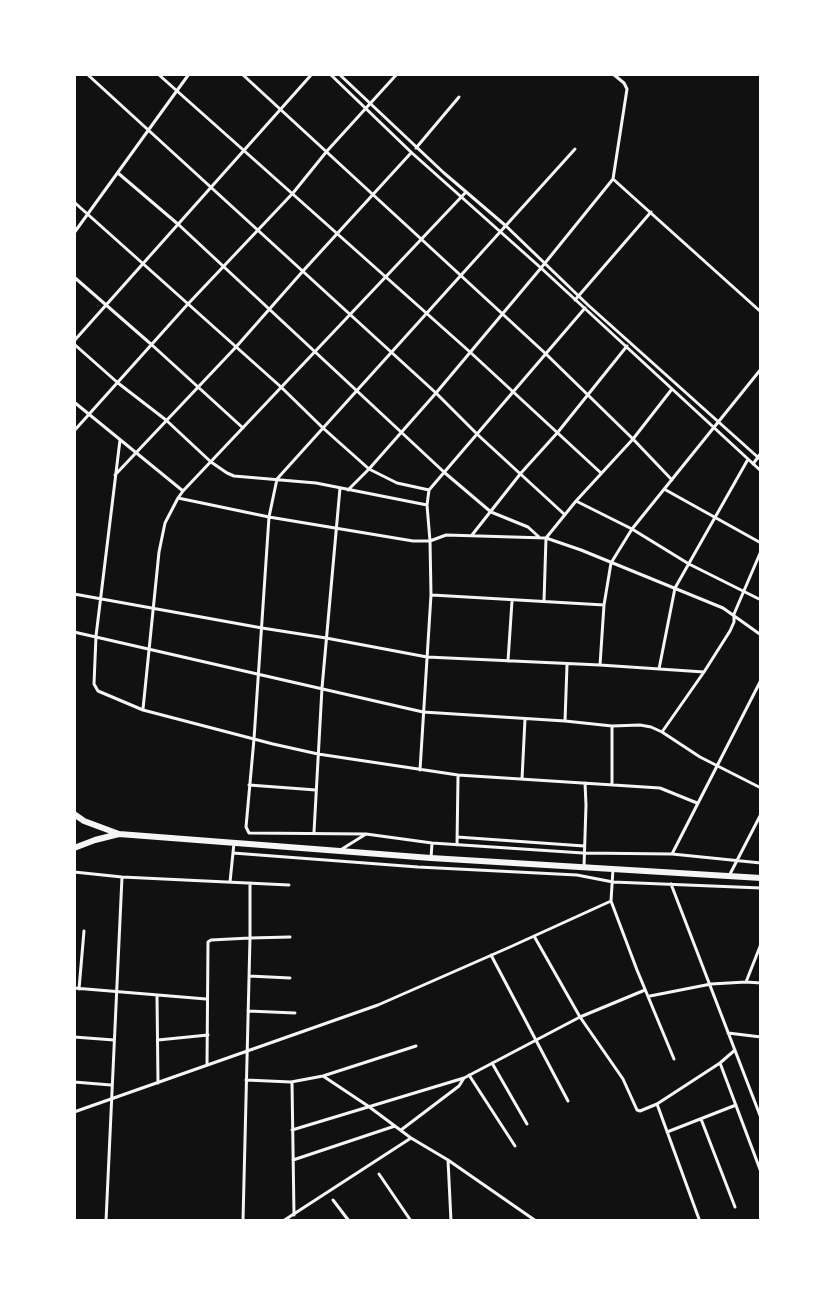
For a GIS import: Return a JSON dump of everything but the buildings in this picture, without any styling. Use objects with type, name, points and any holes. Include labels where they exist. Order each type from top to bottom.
[{"type":"highway","points":[[74,814],[119,834],[431,858],[761,878]]},
{"type":"highway","points":[[74,848],[119,834]]},
{"type":"street","points":[[87,74],[564,514]]},
{"type":"street","points":[[158,74],[515,392],[601,473]]},
{"type":"street","points":[[74,233],[189,74]]},
{"type":"street","points":[[242,74],[546,354],[672,480]]},
{"type":"street","points":[[312,74],[74,343],[211,462],[234,476],[301,481],[427,505]]},
{"type":"street","points":[[330,74],[412,153],[575,300],[630,342],[760,457],[753,464]]},
{"type":"street","points":[[339,74],[506,226],[579,295],[586,307],[626,347],[761,471]]},
{"type":"street","points":[[74,431],[293,193],[397,74]]},
{"type":"street","points":[[348,490],[436,393],[613,179],[627,89],[613,74]]},
{"type":"street","points":[[115,475],[236,347],[459,97]]},
{"type":"street","points":[[575,149],[277,479],[269,517],[246,827],[249,833],[366,834],[457,845],[583,853],[672,854],[761,863]]},
{"type":"street","points":[[118,173],[179,225],[445,473],[491,512],[528,527],[539,537]]},
{"type":"street","points":[[613,179],[761,312]]},
{"type":"street","points":[[143,710],[163,532],[178,498],[466,192]]},
{"type":"street","points":[[74,202],[369,469],[397,483],[429,490]]},
{"type":"street","points":[[575,300],[651,212]]},
{"type":"street","points":[[74,277],[243,428]]},
{"type":"street","points":[[420,771],[431,595],[429,490],[586,307]]},
{"type":"street","points":[[472,535],[630,342]]},
{"type":"street","points":[[600,665],[604,605],[611,563],[632,529],[761,369]]},
{"type":"street","points":[[544,601],[546,538],[633,439],[672,389]]},
{"type":"street","points":[[74,402],[183,491]]},
{"type":"street","points":[[120,440],[96,636],[94,687],[98,691],[143,710],[318,754],[458,775],[660,788],[697,803]]},
{"type":"street","points":[[659,669],[675,588],[747,459]]},
{"type":"street","points":[[314,833],[322,688],[340,488]]},
{"type":"street","points":[[664,489],[761,543]]},
{"type":"street","points":[[178,498],[413,541],[430,541],[446,535],[546,538],[734,614],[761,635]]},
{"type":"street","points":[[576,501],[761,600]]},
{"type":"street","points":[[662,732],[730,631],[743,590],[761,551]]},
{"type":"street","points":[[74,594],[427,657],[704,672]]},
{"type":"street","points":[[431,595],[604,605]]},
{"type":"street","points":[[508,661],[512,600]]},
{"type":"street","points":[[74,632],[423,712],[651,727],[700,757],[761,788]]},
{"type":"street","points":[[565,721],[567,664]]},
{"type":"street","points":[[672,854],[761,680]]},
{"type":"street","points":[[522,779],[525,719]]},
{"type":"street","points":[[612,726],[612,785]]},
{"type":"street","points":[[457,845],[458,775]]},
{"type":"street","points":[[584,867],[585,783]]},
{"type":"street","points":[[249,785],[316,790]]},
{"type":"street","points":[[729,876],[761,814]]},
{"type":"street","points":[[339,851],[366,834]]},
{"type":"street","points":[[457,837],[584,846]]},
{"type":"street","points":[[230,882],[234,843]]},
{"type":"street","points":[[431,858],[432,843]]},
{"type":"street","points":[[233,853],[586,876],[613,882],[761,888]]},
{"type":"street","points":[[613,869],[611,901],[674,1059]]},
{"type":"street","points":[[74,872],[289,885]]},
{"type":"street","points":[[106,1221],[122,877]]},
{"type":"street","points":[[243,1221],[250,883]]},
{"type":"street","points":[[671,884],[761,1118]]},
{"type":"street","points":[[74,1112],[378,1005],[611,901]]},
{"type":"street","points":[[84,931],[76,989],[208,999]]},
{"type":"street","points":[[534,936],[580,1017],[623,1079],[637,1110],[657,1104],[735,1050]]},
{"type":"street","points":[[207,1065],[208,942],[290,937]]},
{"type":"street","points":[[746,982],[761,944]]},
{"type":"street","points":[[491,955],[568,1101]]},
{"type":"street","points":[[249,976],[290,978]]},
{"type":"street","points":[[648,997],[711,984],[761,983]]},
{"type":"street","points":[[292,1130],[466,1076],[580,1017],[645,990]]},
{"type":"street","points":[[157,996],[158,1083]]},
{"type":"street","points":[[248,1011],[295,1013]]},
{"type":"street","points":[[728,1033],[761,1037]]},
{"type":"street","points":[[158,1040],[208,1035]]},
{"type":"street","points":[[74,1037],[114,1040]]},
{"type":"street","points":[[246,1080],[291,1082],[323,1076],[416,1046]]},
{"type":"street","points":[[492,1063],[527,1124]]},
{"type":"street","points":[[720,1063],[761,1172]]},
{"type":"street","points":[[323,1076],[536,1221]]},
{"type":"street","points":[[401,1130],[459,1086],[466,1076]]},
{"type":"street","points":[[466,1076],[515,1146]]},
{"type":"street","points":[[74,1082],[111,1085]]},
{"type":"street","points":[[291,1082],[294,1215]]},
{"type":"street","points":[[657,1104],[699,1219]]},
{"type":"street","points":[[667,1132],[736,1105]]},
{"type":"street","points":[[701,1119],[735,1207]]},
{"type":"street","points":[[293,1160],[395,1126]]},
{"type":"street","points":[[283,1221],[411,1138]]},
{"type":"street","points":[[448,1160],[451,1221]]},
{"type":"street","points":[[379,1174],[411,1221]]},
{"type":"street","points":[[333,1200],[349,1221]]}]
